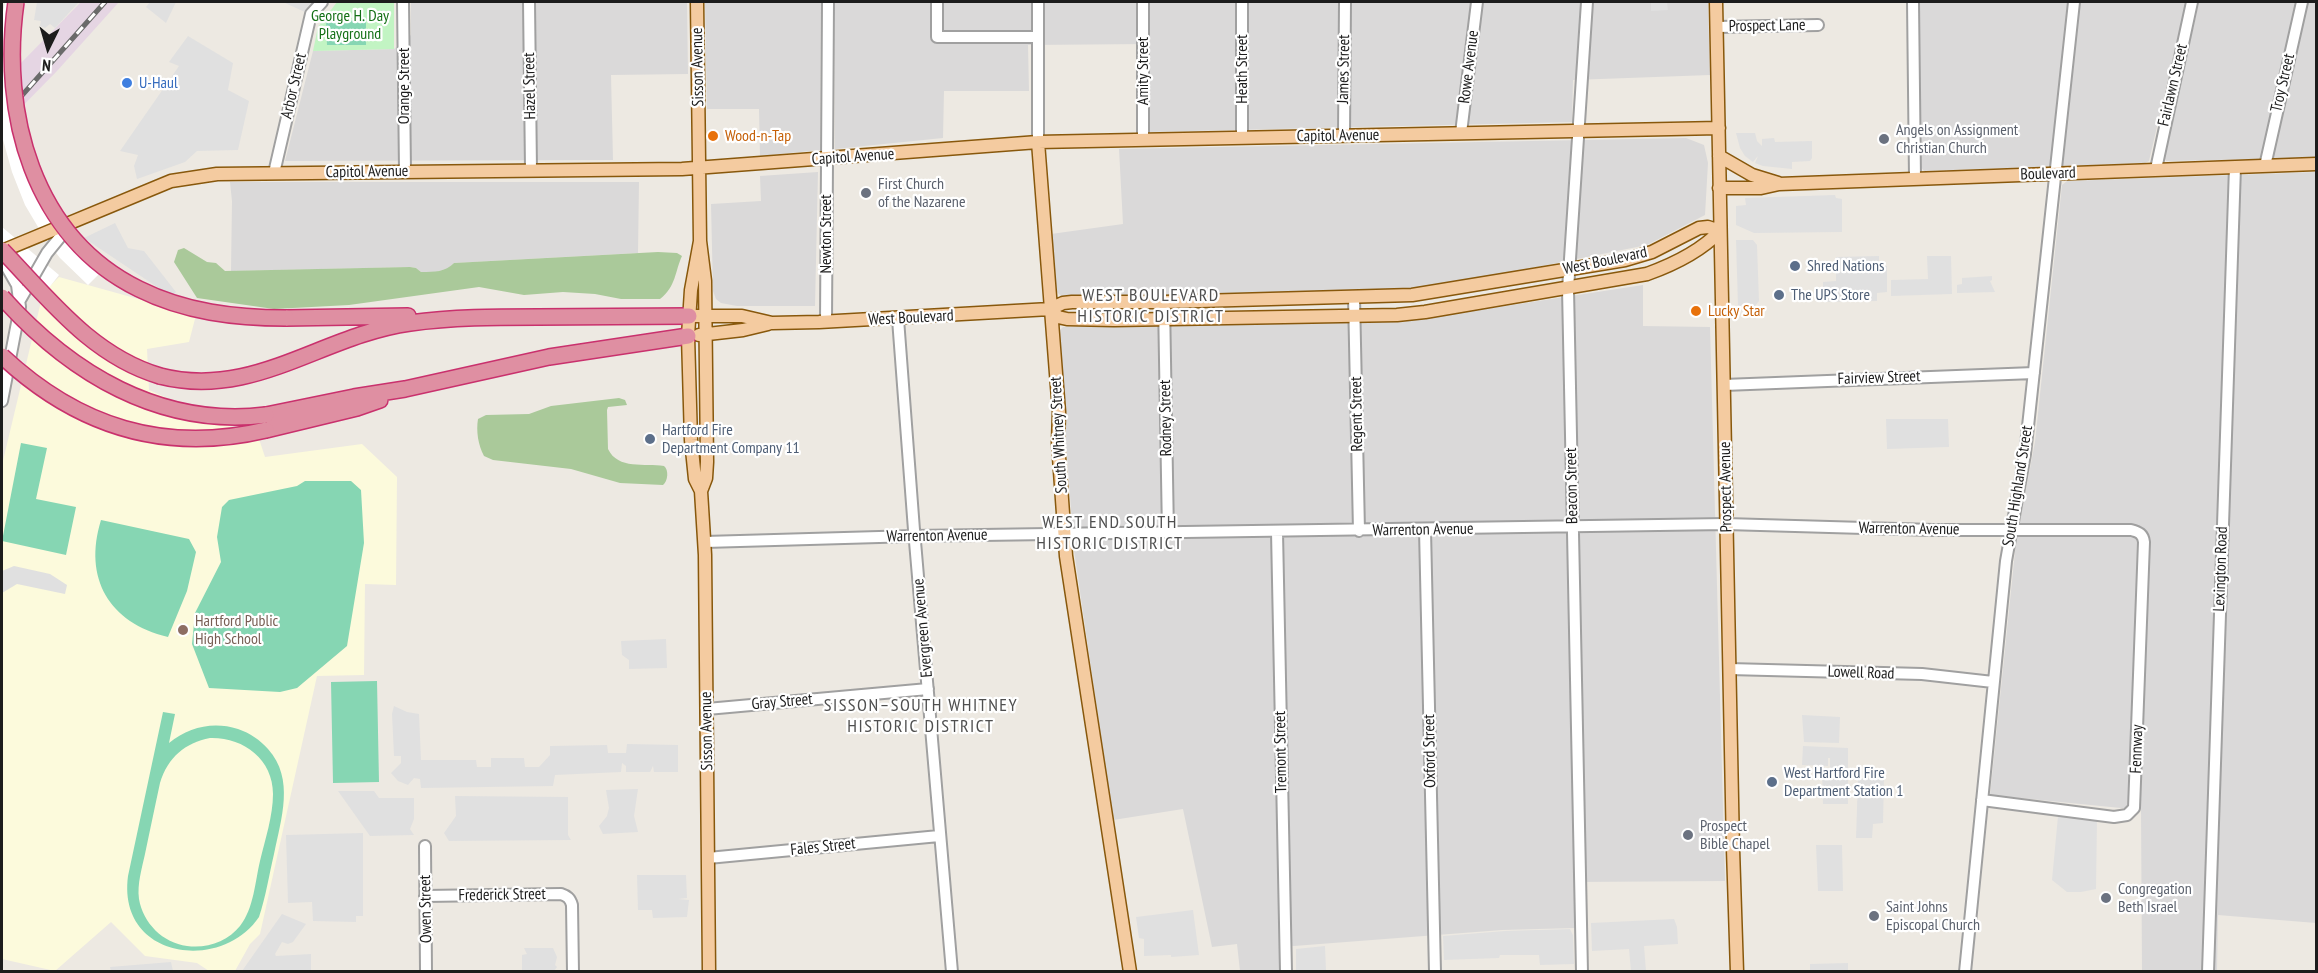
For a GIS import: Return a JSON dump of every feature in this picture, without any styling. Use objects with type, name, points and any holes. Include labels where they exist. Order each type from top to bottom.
[{"type":"highway","points":[[16,2],[7,65],[8,88],[13,120],[32,178],[45,204],[63,228],[107,270],[156,297],[213,313],[286,318],[434,315],[450,318]]},
{"type":"highway","points":[[2,251],[97,345],[123,362],[160,376],[197,382],[243,378],[265,372],[371,332],[403,324],[450,318],[688,316]]},
{"type":"highway","points":[[2,297],[28,324],[60,351],[131,395],[167,408],[199,415],[233,417],[266,423]]},
{"type":"highway","points":[[2,356],[31,382],[66,405],[97,420],[132,432],[160,438],[197,440],[232,437],[266,423],[354,397],[405,389],[549,357],[688,336]]},
{"type":"main road","name":"Sisson Avenue","points":[[697,2],[700,241],[705,268],[706,478],[701,491]]},
{"type":"main road","name":"Prospect Avenue","points":[[1716,2],[1737,972]]},
{"type":"main road","name":"Capitol Avenue","points":[[2,251],[171,181],[217,174],[699,168],[1038,142],[1719,128]]},
{"type":"main road","name":"South Whitney Street","points":[[1038,142],[1059,412],[1058,443],[1064,535],[1130,972]]},
{"type":"main road","name":"Boulevard","points":[[1719,156],[1744,172],[1779,184]]},
{"type":"main road","name":"Boulevard","points":[[1719,188],[1761,188],[1779,184],[1915,178],[2316,164]]},
{"type":"main road","name":"West Boulevard","points":[[688,336],[743,330],[772,323],[898,319],[1050,309],[1072,302],[1164,302],[1412,295],[1642,256],[1704,226],[1720,231],[1709,242],[1657,271],[1635,278],[1461,307],[1397,315],[1067,319],[1058,316],[1050,309]]},
{"type":"main road","name":"Sisson Avenue","points":[[700,241],[692,281],[688,336],[691,440],[695,479],[701,491],[705,542],[709,972]]},
{"type":"main road","points":[[1458,288],[1461,307]]},
{"type":"main road","name":"West Boulevard","points":[[688,316],[742,316],[772,323]]},
{"type":"main road","points":[[691,440],[706,440]]},
{"type":"street","name":"Arbor Street","points":[[274,173],[311,14],[322,2]]},
{"type":"street","name":"Orange Street","points":[[403,2],[405,171]]},
{"type":"street","name":"Hazel Street","points":[[530,2],[531,170]]},
{"type":"street","name":"Newton Street","points":[[826,322],[828,2]]},
{"type":"street","points":[[937,2],[937,37],[1038,37]]},
{"type":"street","name":"South Whitney Street","points":[[1038,2],[1038,142]]},
{"type":"street","name":"Amity Street","points":[[1143,2],[1143,140]]},
{"type":"street","name":"Heath Street","points":[[1242,2],[1242,137]]},
{"type":"street","name":"James Street","points":[[1344,136],[1345,2]]},
{"type":"street","name":"Rowe Avenue","points":[[1461,134],[1478,2]]},
{"type":"street","name":"Beacon Street","points":[[1582,972],[1568,289],[1587,2]]},
{"type":"street","points":[[1913,2],[1915,178]]},
{"type":"street","name":"South Highland Street","points":[[1965,972],[1993,682],[2011,530],[2025,454],[2074,2]]},
{"type":"street","name":"Fairlawn Street","points":[[2156,170],[2192,2]]},
{"type":"street","name":"Troy Street","points":[[2265,165],[2302,2]]},
{"type":"street","name":"Prospect Lane","points":[[1717,27],[1818,25]]},
{"type":"street","name":"Lexington Road","points":[[2208,972],[2235,167]]},
{"type":"street","points":[[20,300],[47,253],[74,220]]},
{"type":"street","points":[[2,258],[17,285],[20,300],[19,319],[2,401]]},
{"type":"street","name":"Regent Street","points":[[1354,297],[1359,531]]},
{"type":"street","name":"Rodney Street","points":[[1164,302],[1168,534]]},
{"type":"street","name":"Evergreen Avenue","points":[[898,319],[914,536],[952,972]]},
{"type":"street","name":"Fairview Street","points":[[1724,384],[2034,373]]},
{"type":"street","name":"Warrenton Avenue","points":[[705,542],[914,536],[1726,524],[1933,530],[2131,531],[2141,534]]},
{"type":"street","name":"Oxford Street","points":[[1425,530],[1435,972]]},
{"type":"street","name":"Tremont Street","points":[[1277,532],[1286,972]]},
{"type":"street","name":"Fennway","points":[[1982,800],[2114,817],[2127,815],[2134,808],[2144,542],[2141,534]]},
{"type":"street","name":"Lowell Road","points":[[1729,669],[1922,674],[1993,682]]},
{"type":"street","name":"Gray Street","points":[[707,709],[928,689]]},
{"type":"street","name":"Fales Street","points":[[708,858],[939,836]]},
{"type":"street","name":"Owen Street","points":[[425,846],[426,972]]},
{"type":"street","name":"Frederick Street","points":[[425,896],[561,894],[570,899],[572,905],[573,972]]},
{"type":"shaded area","points":[[37,2],[79,2],[55,28],[50,24],[45,28],[40,26],[41,21],[34,20]]},
{"type":"shaded area","points":[[81,2],[119,2],[57,71],[2,127],[16,68]]},
{"type":"shaded area","points":[[150,2],[176,2],[166,23],[146,7]]},
{"type":"shaded area","points":[[283,2],[315,2],[307,13]]},
{"type":"shaded area","points":[[411,2],[687,2],[688,74],[611,75],[613,160],[285,161],[313,51],[394,49],[411,35]]},
{"type":"shaded area","points":[[705,2],[821,2],[820,150],[760,156],[759,109],[707,109]]},
{"type":"shaded area","points":[[834,2],[1708,2],[1710,75],[1573,80],[1572,122],[1148,132],[1148,44],[1028,45],[1029,91],[944,91],[943,138],[835,149]]},
{"type":"shaded area","points":[[1651,2],[1667,2],[1668,10],[1651,11]]},
{"type":"shaded area","points":[[1918,2],[2186,2],[2149,161],[2145,163],[1924,171],[1920,166]]},
{"type":"shaded area","points":[[2199,2],[2316,2],[2316,158],[2166,161],[2164,157]]},
{"type":"shaded area","points":[[188,36],[233,63],[228,90],[249,101],[238,150],[197,151],[185,162],[137,179],[134,166],[138,155],[120,151],[179,66],[169,62]]},
{"type":"shaded area","points":[[1736,133],[1755,133],[1757,141],[1762,146],[1762,139],[1774,138],[1775,142],[1812,141],[1812,158],[1810,161],[1792,162],[1792,169],[1763,166],[1755,163],[1758,156],[1753,162],[1745,156]]},
{"type":"shaded area","points":[[1686,138],[1704,145],[1708,163],[1705,215],[1647,245],[1447,285],[1389,291],[1062,297],[1055,290],[1051,234],[1123,224],[1119,149]]},
{"type":"shaded area","points":[[818,172],[815,306],[737,306],[721,303],[716,299],[713,291],[711,204],[761,201],[760,176]]},
{"type":"shaded area","points":[[2316,172],[2316,923],[2218,915],[2217,971],[2142,971],[2141,810],[1990,795],[2016,542],[2035,442],[2062,185],[2067,181]]},
{"type":"shaded area","points":[[230,182],[639,182],[638,253],[454,263],[448,269],[436,272],[421,272],[410,267],[231,271]]},
{"type":"shaded area","points":[[1835,195],[1836,198],[1842,199],[1842,232],[1754,233],[1736,225],[1736,206],[1746,205],[1745,198]]},
{"type":"shaded area","points":[[115,223],[128,248],[144,251],[176,292],[172,297],[84,238]]},
{"type":"shaded area","points":[[1736,240],[1753,240],[1757,245],[1759,301],[1755,306],[1738,306]]},
{"type":"shaded area","points":[[1879,256],[1879,266],[1887,266],[1887,292],[1877,293],[1877,301],[1823,302],[1823,282],[1836,281],[1836,257]]},
{"type":"shaded area","points":[[1927,256],[1951,256],[1952,294],[1891,296],[1891,280],[1928,279]]},
{"type":"shaded area","points":[[1992,276],[1990,281],[1995,292],[1957,293],[1957,285],[1962,284],[1962,278]]},
{"type":"shaded area","name":"Hartford Public High School","points":[[59,277],[196,315],[189,342],[147,349],[149,390],[259,439],[265,457],[362,444],[397,477],[396,585],[365,584],[364,675],[317,676],[260,934],[250,944],[235,971],[209,971],[197,963],[145,956],[111,922],[55,971],[2,959],[2,465],[43,293]]},
{"type":"shaded area","points":[[1643,285],[1643,326],[1710,327],[1725,881],[1574,882],[1575,928],[1502,930],[1294,946],[1279,945],[1279,971],[1240,971],[1237,944],[1212,947],[1183,809],[1113,820],[1074,550],[1058,332],[1063,327],[1401,322]]},
{"type":"shaded area","points":[[1886,419],[1948,419],[1949,447],[1887,449]]},
{"type":"shaded area","points":[[14,566],[50,574],[67,585],[65,594],[17,584],[2,593],[2,571]]},
{"type":"shaded area","points":[[666,639],[667,668],[629,669],[629,660],[622,655],[621,641]]},
{"type":"shaded area","points":[[394,706],[419,714],[421,760],[476,760],[477,767],[491,767],[491,758],[524,758],[525,767],[539,767],[550,755],[550,746],[607,745],[608,753],[626,753],[627,744],[678,745],[678,772],[654,772],[653,766],[650,772],[626,772],[626,766],[622,763],[621,772],[555,775],[553,786],[421,788],[420,779],[414,778],[408,785],[398,781],[391,773],[401,763],[401,756],[394,756],[392,714]]},
{"type":"shaded area","points":[[1802,715],[1840,717],[1839,743],[1804,742]]},
{"type":"shaded area","points":[[1803,746],[1848,748],[1848,804],[1823,804],[1822,768],[1830,768],[1830,758],[1828,758],[1828,766],[1802,765]]},
{"type":"shaded area","points":[[1858,778],[1884,778],[1883,823],[1873,824],[1872,838],[1856,838]]},
{"type":"shaded area","points":[[638,789],[634,816],[638,832],[603,834],[599,826],[607,816],[609,808],[606,790]]},
{"type":"shaded area","points":[[338,791],[374,791],[379,798],[414,798],[414,819],[410,829],[414,835],[370,836]]},
{"type":"shaded area","points":[[455,796],[568,797],[568,835],[571,840],[449,841],[444,833],[456,816]]},
{"type":"shaded area","points":[[2058,816],[2097,820],[2096,889],[2067,892],[2052,880]]},
{"type":"shaded area","points":[[363,833],[363,916],[356,916],[356,922],[313,921],[312,902],[288,903],[286,835]]},
{"type":"shaded area","points":[[1816,845],[1842,845],[1843,891],[1818,891]]},
{"type":"shaded area","points":[[637,875],[686,875],[687,898],[678,899],[689,900],[687,917],[653,918],[652,910],[638,910]]},
{"type":"shaded area","points":[[1193,910],[1199,955],[1144,956],[1144,939],[1139,938],[1136,917]]},
{"type":"shaded area","points":[[282,914],[306,924],[293,942],[288,944],[282,942],[276,956],[311,954],[311,971],[242,971]]},
{"type":"shaded area","points":[[1674,919],[1678,944],[1644,946],[1646,971],[1631,971],[1629,949],[1592,951],[1591,923]]},
{"type":"shaded area","points":[[1570,929],[1573,935],[1574,964],[1540,965],[1539,955],[1500,955],[1499,958],[1444,960],[1443,936]]},
{"type":"shaded area","points":[[1325,946],[1326,970],[1296,971],[1296,949]]},
{"type":"shaded area","points":[[524,948],[553,948],[557,957],[555,965],[557,967],[554,971],[522,971],[522,955],[527,954]]},
{"type":"shaded area","points":[[171,962],[173,971],[111,971],[110,967]]},
{"type":"shaded area","points":[[1848,963],[1848,971],[1810,971],[1810,964]]},
{"type":"green space","name":"George H. Day Playground","points":[[337,2],[394,2],[394,49],[313,51],[318,27]]},
{"type":"green space","points":[[326,20],[366,20],[366,45],[327,45]]},
{"type":"green space","points":[[184,248],[207,262],[216,263],[225,271],[410,267],[421,272],[431,272],[443,270],[454,263],[658,252],[677,253],[682,256],[672,284],[660,299],[621,299],[595,294],[563,292],[524,295],[479,287],[349,305],[274,309],[197,298],[174,262],[178,250]]},
{"type":"green space","points":[[619,398],[625,400],[627,405],[608,407],[608,449],[612,456],[625,463],[664,466],[667,476],[663,485],[620,483],[571,469],[493,460],[484,456],[480,447],[477,433],[478,419],[486,415],[529,414],[551,406]]},
{"type":"green space","points":[[21,443],[47,448],[36,499],[76,507],[66,555],[2,541]]},
{"type":"green space","points":[[305,481],[351,481],[361,490],[364,543],[347,646],[297,688],[280,692],[209,688],[192,644],[195,613],[221,562],[217,537],[222,507],[229,500],[297,486]]},
{"type":"green space","points":[[101,520],[189,539],[196,552],[187,591],[168,637],[130,621],[116,609],[106,595],[99,579],[96,561],[96,541]]},
{"type":"green space","points":[[377,681],[379,782],[333,783],[331,682]]},
{"type":"green space","points":[[163,712],[175,714],[169,743],[193,729],[219,726],[247,733],[268,749],[281,773],[284,800],[266,893],[259,917],[242,935],[221,946],[198,951],[175,949],[155,940],[138,925],[129,904],[128,876]],"holes":[[[210,738],[244,746],[262,761],[272,782],[272,811],[253,895],[245,919],[223,940],[209,945],[187,946],[170,941],[150,924],[139,899],[140,876],[163,774],[173,759],[193,743]]]},
{"type":"pier","points":[[5,2],[23,2],[20,16],[19,117],[55,210],[101,258],[158,292],[286,324],[136,295],[100,273],[88,285],[60,258],[25,205],[12,172],[2,136],[2,17]]},
{"type":"pier","points":[[2,227],[59,275],[48,289],[83,325],[143,377],[2,258]]},
{"type":"railway","points":[[17,101],[105,2]]},
{"type":"place","name":"U-Haul","points":[[127,83]]},
{"type":"place","name":"Wood-n-Tap","points":[[713,136]]},
{"type":"place","name":"Angels on Assignment Christian Church","points":[[1884,139]]},
{"type":"place","name":"First Church of the Nazarene","points":[[866,193]]},
{"type":"place","name":"Shred Nations","points":[[1795,266]]},
{"type":"place","name":"The UPS Store","points":[[1779,295]]},
{"type":"place","name":"Lucky Star","points":[[1696,311]]},
{"type":"place","name":"Hartford Fire Department Company 11","points":[[650,439]]},
{"type":"place","name":"Hartford Public High School","points":[[183,630]]},
{"type":"place","name":"West Hartford Fire Department Station 1","points":[[1772,782]]},
{"type":"place","name":"Prospect Bible Chapel","points":[[1688,835]]},
{"type":"place","name":"Congregation Beth Israel","points":[[2106,898]]},
{"type":"place","name":"Saint Johns Episcopal Church","points":[[1874,916]]},
{"type":"district","name":"WEST BOULEVARD HISTORIC DISTRICT","points":[[1151,306]]},
{"type":"district","name":"WEST END SOUTH HISTORIC DISTRICT","points":[[1110,533]]},
{"type":"district","name":"SISSON–SOUTH WHITNEY HISTORIC DISTRICT","points":[[921,716]]}]
